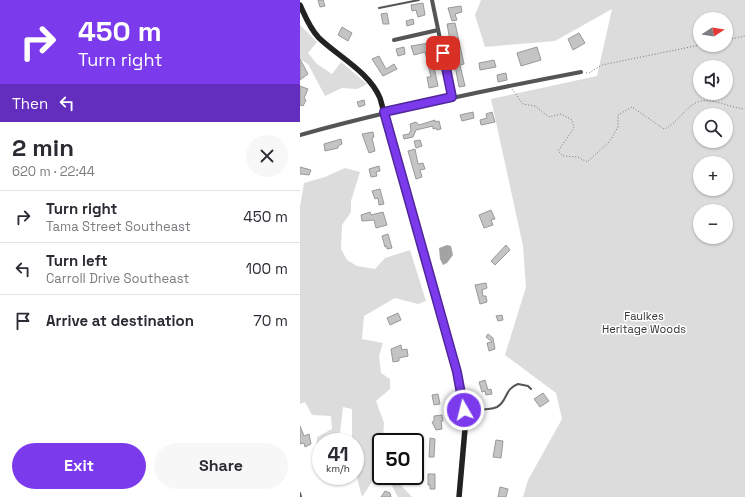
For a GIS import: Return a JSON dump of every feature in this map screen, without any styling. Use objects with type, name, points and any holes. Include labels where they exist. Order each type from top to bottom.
[{"type":"main road","points":[[300,5],[318,37],[372,84],[380,98],[457,372],[464,410],[465,429],[458,497]]},
{"type":"street","points":[[432,0],[452,97]]},
{"type":"street","points":[[394,40],[438,30]]},
{"type":"street","points":[[300,135],[384,112],[581,72]]},
{"type":"lane","points":[[380,8],[419,0]]},
{"type":"lane","points":[[464,410],[495,408],[502,403],[510,388],[518,384],[528,386],[532,389]]},
{"type":"lane","points":[[300,493],[301,497]]},
{"type":"path","points":[[733,39],[745,36]]},
{"type":"path","points":[[581,72],[589,74],[602,65],[693,46]]},
{"type":"path","points":[[510,86],[523,104],[535,106],[549,117],[561,114],[572,120],[574,128],[558,151],[563,156],[578,157],[587,162],[610,141],[618,127],[618,115],[632,107],[664,129],[671,126],[692,105],[702,101],[721,103],[745,109]]},
{"type":"green space","name":"Faulkes Heritage Woods","points":[[481,0],[745,0],[745,497],[523,497],[528,480],[562,419],[556,393],[505,355],[526,287],[523,246],[491,99],[597,76],[612,9],[555,41],[485,47],[475,15]]},
{"type":"green space","points":[[300,25],[317,42],[308,53],[317,64],[332,74],[341,62],[367,84],[357,89],[342,88],[325,96],[308,64],[300,59]]},
{"type":"green space","points":[[345,168],[360,172],[351,201],[351,212],[342,225],[341,249],[347,260],[357,266],[375,269],[385,258],[410,250],[426,301],[418,304],[395,298],[364,316],[362,339],[383,343],[379,356],[381,373],[390,379],[390,389],[376,401],[384,423],[383,433],[372,433],[372,482],[362,497],[359,485],[364,485],[364,433],[352,433],[352,409],[343,407],[340,433],[324,433],[332,429],[331,416],[312,415],[305,402],[300,404],[300,207],[304,183],[325,177]]},
{"type":"green space","points":[[392,485],[401,485],[412,497],[398,497]]},
{"type":"shaded area","points":[[447,245],[451,246],[453,255],[447,263],[443,265],[440,259],[439,248]]},
{"type":"building","points":[[318,0],[323,0],[325,6],[320,7]]},
{"type":"building","points":[[423,3],[425,15],[418,17],[416,10],[412,11],[411,5]]},
{"type":"building","points":[[461,6],[462,12],[455,14],[457,20],[452,21],[448,8]]},
{"type":"building","points":[[387,13],[389,24],[383,24],[381,14]]},
{"type":"building","points":[[413,19],[414,24],[407,26],[406,21]]},
{"type":"building","points":[[455,23],[464,64],[460,65],[465,86],[459,87],[454,60],[457,59],[455,51],[452,51],[447,24]]},
{"type":"building","points":[[342,27],[352,33],[348,41],[338,35]]},
{"type":"building","points":[[579,33],[585,43],[573,50],[568,39]]},
{"type":"building","points":[[429,43],[438,86],[429,88],[427,77],[431,77],[425,52],[414,55],[411,46]]},
{"type":"building","points":[[404,47],[405,54],[398,56],[396,49]]},
{"type":"building","points":[[537,47],[541,60],[521,66],[517,53]]},
{"type":"building","points":[[379,56],[386,69],[394,64],[397,69],[383,76],[372,59]]},
{"type":"building","points":[[300,59],[308,74],[300,80]]},
{"type":"building","points":[[494,60],[496,67],[480,70],[479,63]]},
{"type":"building","points":[[506,73],[507,80],[498,82],[497,75]]},
{"type":"building","points":[[300,86],[308,89],[304,98],[306,100],[303,106],[300,105]]},
{"type":"building","points":[[364,100],[365,105],[359,107],[357,102]]},
{"type":"building","points":[[473,112],[474,118],[462,121],[460,115]]},
{"type":"building","points":[[492,112],[495,122],[481,125],[480,120],[487,118],[486,114]]},
{"type":"building","points":[[435,120],[435,122],[439,121],[441,129],[433,129],[433,126],[416,130],[413,137],[404,139],[403,135],[409,134],[411,130],[410,124],[416,122],[419,125]]},
{"type":"building","points":[[373,132],[374,137],[372,138],[375,151],[369,153],[362,134]]},
{"type":"building","points":[[341,139],[342,144],[338,146],[338,148],[325,151],[324,144]]},
{"type":"building","points":[[420,140],[422,146],[416,148],[414,141]]},
{"type":"building","points":[[415,149],[418,164],[423,163],[425,169],[420,170],[422,177],[416,179],[408,151]]},
{"type":"building","points":[[379,166],[380,171],[376,172],[377,176],[371,177],[369,169]]},
{"type":"building","points":[[300,167],[311,170],[309,175],[300,174]]},
{"type":"building","points":[[380,189],[384,204],[379,205],[378,198],[375,199],[372,191]]},
{"type":"building","points":[[491,210],[495,219],[491,220],[493,225],[484,228],[479,215]]},
{"type":"building","points":[[370,212],[371,215],[383,212],[387,225],[376,228],[374,220],[362,221],[361,215]]},
{"type":"building","points":[[388,234],[392,248],[387,249],[382,236]]},
{"type":"building","points":[[506,245],[510,250],[495,265],[491,261]]},
{"type":"building","points":[[486,283],[487,288],[482,290],[483,296],[486,296],[487,302],[480,304],[475,285]]},
{"type":"building","points":[[398,313],[401,320],[390,325],[387,318]]},
{"type":"building","points":[[502,315],[503,320],[498,321],[496,316]]},
{"type":"building","points":[[488,334],[493,338],[495,349],[489,351],[487,343],[492,342],[486,337]]},
{"type":"building","points":[[401,345],[402,350],[407,349],[408,356],[399,358],[399,361],[393,362],[391,349]]},
{"type":"building","points":[[485,380],[488,390],[491,389],[492,394],[486,395],[485,391],[482,392],[479,382]]},
{"type":"building","points":[[543,393],[549,401],[540,407],[534,399]]},
{"type":"building","points":[[438,394],[440,404],[434,405],[432,395]]},
{"type":"building","points":[[442,415],[442,429],[436,430],[432,422],[434,421],[434,416]]},
{"type":"building","points":[[300,426],[304,436],[309,434],[311,444],[305,447],[304,443],[300,444]]},
{"type":"building","points":[[430,438],[435,439],[434,457],[429,457]]},
{"type":"building","points":[[496,440],[503,441],[501,458],[493,457]]},
{"type":"building","points":[[428,474],[435,474],[435,489],[430,489],[430,485],[428,485]]},
{"type":"building","points":[[500,487],[508,489],[506,497],[498,497]]},
{"type":"building","points":[[385,491],[390,493],[391,497],[381,497]]},
{"type":"route","points":[[443,53],[452,97],[384,112],[457,372],[464,410]]}]
